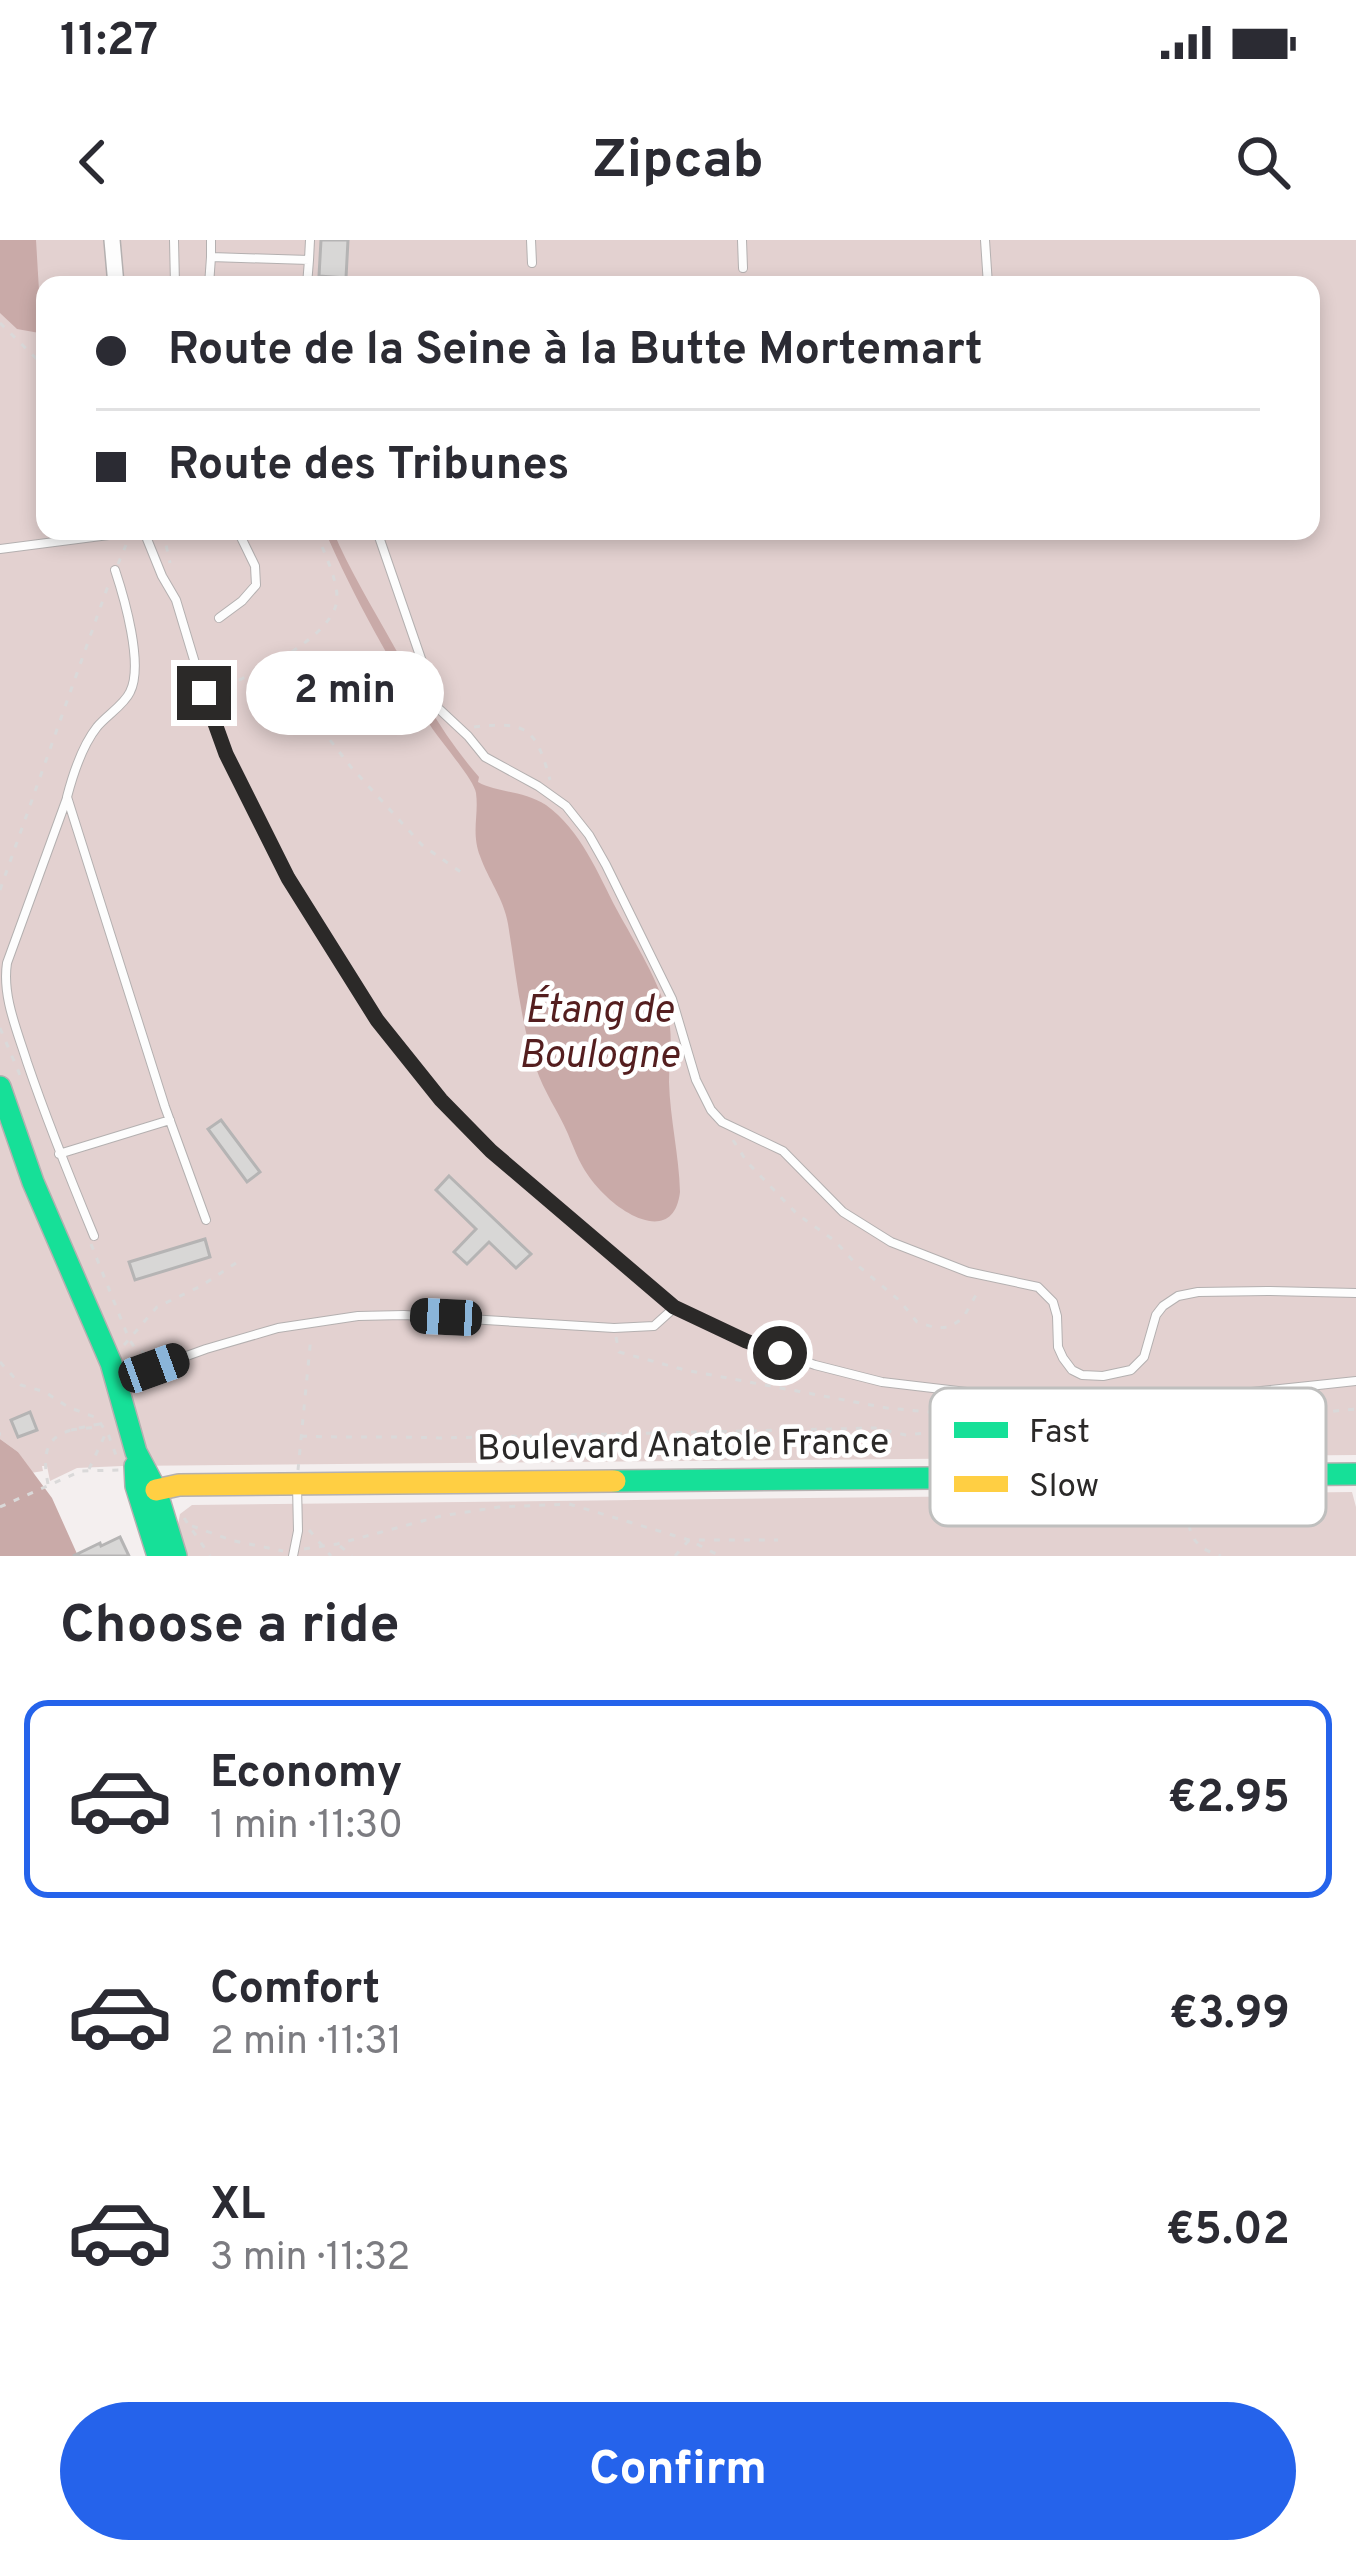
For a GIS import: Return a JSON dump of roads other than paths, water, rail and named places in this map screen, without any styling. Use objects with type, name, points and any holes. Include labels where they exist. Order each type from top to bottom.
[{"type":"main road","points":[[0,1087],[33,1182],[114,1372],[136,1452],[156,1490],[176,1556]]},
{"type":"main road","points":[[136,1452],[135,1478],[158,1556]]},
{"type":"main road","name":"Boulevard Anatole France","points":[[1326,1474],[1356,1474]]},
{"type":"main road","name":"Boulevard Anatole France","points":[[156,1490],[178,1485],[930,1478]]},
{"type":"main road","points":[[146,1521],[156,1490]]},
{"type":"street","points":[[112,240],[115,276]]},
{"type":"lane","points":[[174,240],[175,276]]},
{"type":"lane","points":[[210,276],[212,240]]},
{"type":"lane","points":[[308,276],[310,240]]},
{"type":"lane","points":[[531,240],[532,262]]},
{"type":"lane","points":[[742,240],[743,268]]},
{"type":"lane","points":[[985,240],[987,276]]},
{"type":"lane","points":[[211,257],[309,260]]},
{"type":"lane","points":[[0,549],[70,540]]},
{"type":"lane","points":[[149,540],[176,600],[226,754],[256,819],[377,1020],[441,1100],[491,1151],[674,1307],[746,1341],[815,1365],[882,1382],[933,1388]]},
{"type":"lane","points":[[219,618],[256,585],[255,566],[242,540]]},
{"type":"lane","points":[[380,540],[438,708],[485,757],[566,806],[589,835],[672,999],[696,1080],[722,1122],[783,1151],[843,1211],[879,1236],[934,1261],[1032,1284],[1054,1302],[1058,1347],[1072,1370],[1082,1376],[1131,1370],[1144,1357],[1156,1315],[1178,1296],[1198,1292],[1356,1293]]},
{"type":"lane","points":[[94,1237],[59,1154],[19,1037],[5,978],[74,772],[94,730],[130,692],[132,629],[116,570]]},
{"type":"lane","points":[[67,797],[206,1220]]},
{"type":"lane","points":[[59,1154],[170,1120]]},
{"type":"lane","points":[[114,1372],[278,1328],[358,1316],[614,1328],[654,1326],[674,1307]]},
{"type":"lane","points":[[1296,1388],[1356,1382]]},
{"type":"lane","points":[[294,1554],[297,1484]]},
{"type":"water","points":[[0,240],[36,240],[36,332],[17,329],[0,313]]},
{"type":"water","name":"Étang de Boulogne","points":[[329,540],[337,540],[421,694],[478,782],[537,800],[558,815],[588,853],[648,967],[670,1027],[670,1096],[680,1192],[669,1217],[649,1221],[626,1211],[598,1187],[579,1160],[531,1050],[506,915],[477,847],[474,787],[430,725]]},
{"type":"water","points":[[0,1439],[18,1452],[52,1498],[78,1556],[0,1556]]}]
